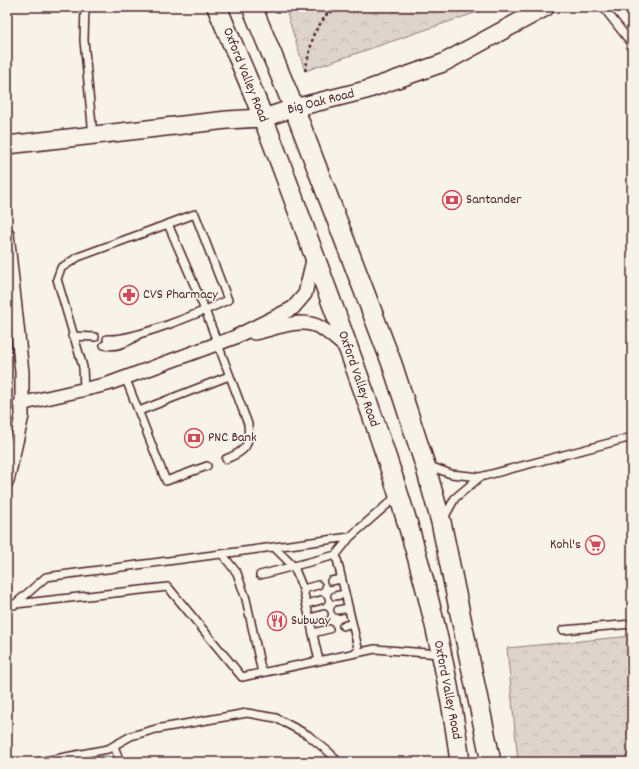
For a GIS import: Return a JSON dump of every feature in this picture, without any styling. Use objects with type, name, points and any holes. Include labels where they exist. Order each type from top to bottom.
[{"type":"main road","name":"Oxford Valley Road","points":[[217,7],[263,118],[348,349],[398,495],[422,574],[441,654],[449,689],[460,762]]},
{"type":"main road","name":"Oxford Valley Road","points":[[252,7],[294,108],[392,364],[425,465],[441,522],[491,762]]},
{"type":"street","name":"Big Oak Road","points":[[7,145],[227,120],[263,118],[294,108],[366,90],[443,62],[546,7]]},
{"type":"street","points":[[7,234],[22,372],[20,404],[22,416],[7,481]]},
{"type":"street","points":[[233,338],[292,308],[305,294],[314,256]]},
{"type":"street","points":[[20,404],[108,384],[233,338],[280,327],[306,323],[320,328],[348,349]]},
{"type":"lane","points":[[85,7],[84,40],[93,136]]},
{"type":"lane","points":[[603,7],[632,44]]},
{"type":"lane","points":[[84,389],[83,367],[72,336],[57,279],[61,268],[78,257],[195,214],[228,300],[205,310],[142,332],[106,342]]},
{"type":"lane","points":[[168,224],[205,310],[216,344],[248,424],[249,434],[245,449],[240,453],[226,459]]},
{"type":"lane","points":[[72,336],[83,336],[94,339]]},
{"type":"lane","points":[[139,411],[229,376]]},
{"type":"lane","points":[[125,377],[166,481],[207,466]]},
{"type":"lane","points":[[425,465],[451,474],[480,476],[632,437]]},
{"type":"lane","points":[[441,522],[455,498],[480,476]]},
{"type":"lane","points":[[260,575],[336,555],[350,537],[398,495]]},
{"type":"lane","points":[[10,605],[46,576],[350,537]]},
{"type":"lane","points":[[274,547],[294,567],[303,589],[319,661]]},
{"type":"lane","points":[[222,554],[237,573],[246,599],[262,673]]},
{"type":"lane","points":[[336,555],[359,652]]},
{"type":"lane","points":[[332,581],[341,579]]},
{"type":"lane","points":[[303,589],[318,585]]},
{"type":"lane","points":[[10,605],[168,587],[242,677],[375,649],[441,654]]},
{"type":"lane","points":[[335,596],[345,594]]},
{"type":"lane","points":[[307,604],[321,600]]},
{"type":"lane","points":[[338,610],[348,608]]},
{"type":"lane","points":[[310,618],[324,614]]},
{"type":"lane","points":[[342,626],[352,623]]},
{"type":"lane","points":[[563,630],[632,624]]},
{"type":"lane","points":[[313,633],[329,629]]},
{"type":"lane","points":[[38,762],[108,749],[130,736],[156,729],[247,713],[276,718],[308,735],[330,752],[338,762]]},
{"type":"lane","points":[[114,746],[120,762]]},
{"type":"path","points":[[305,71],[314,34],[327,14],[343,7]]},
{"type":"green space","points":[[285,7],[492,7],[305,71]]},
{"type":"green space","points":[[632,636],[632,762],[518,762],[507,648]]},
{"type":"place","name":"Santander","points":[[452,200]]},
{"type":"place","name":"CVS Pharmacy","points":[[129,295]]},
{"type":"place","name":"PNC Bank","points":[[194,438]]},
{"type":"place","name":"Kohl's","points":[[595,545]]},
{"type":"place","name":"Subway","points":[[277,621]]}]
